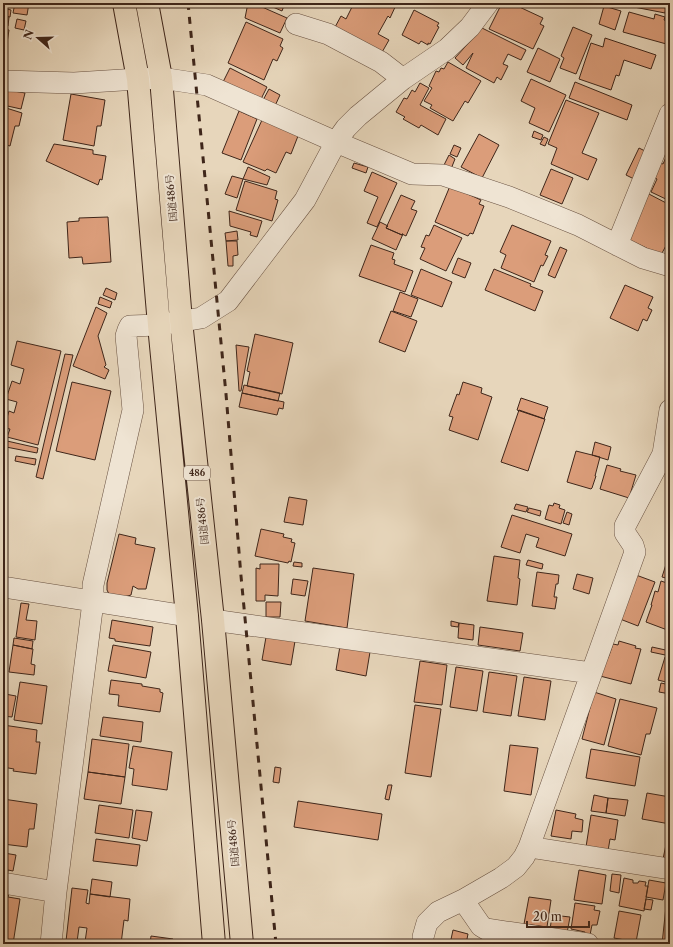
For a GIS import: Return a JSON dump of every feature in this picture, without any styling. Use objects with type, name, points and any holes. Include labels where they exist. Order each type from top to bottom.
[{"type":"highway","name":"486","points":[[124,3],[138,78],[159,325],[187,616],[214,944]]},
{"type":"highway","name":"国道486号","points":[[147,3],[161,78],[181,321],[213,620],[242,944]]},
{"type":"street","points":[[50,944],[93,602],[93,585],[133,410],[126,336],[128,330],[130,326],[159,325],[201,318],[228,302],[305,200],[336,142],[346,128],[358,116],[403,79],[447,49],[470,27],[488,3]]},
{"type":"street","points":[[296,24],[328,34],[381,62],[403,79]]},
{"type":"street","points":[[3,81],[74,83],[138,78],[161,78],[207,85],[412,174],[443,175],[509,197],[578,225],[643,258],[670,266]]},
{"type":"street","points":[[617,245],[670,114]]},
{"type":"street","points":[[423,944],[423,937],[427,923],[438,912],[463,900],[501,878],[516,867],[524,857],[529,847],[634,552],[633,544],[625,533],[625,526],[663,454],[670,410]]},
{"type":"street","points":[[3,588],[187,616]]},
{"type":"street","points":[[213,620],[591,673]]},
{"type":"street","points":[[529,847],[670,869]]},
{"type":"street","points":[[3,883],[56,892]]},
{"type":"street","points":[[463,900],[481,926],[486,928],[588,944]]},
{"type":"building","points":[[15,3],[29,3],[27,15],[13,13]]},
{"type":"building","points":[[248,3],[253,3],[287,18],[280,33],[245,18]]},
{"type":"building","points":[[285,3],[282,11],[266,4]]},
{"type":"building","points":[[354,3],[397,3],[390,18],[388,16],[378,34],[389,40],[381,54],[334,29],[341,16],[346,19]]},
{"type":"building","points":[[502,3],[512,6],[513,4],[543,18],[540,24],[544,26],[533,49],[489,29]]},
{"type":"building","points":[[634,3],[667,3],[665,13],[634,7]]},
{"type":"building","points":[[604,6],[621,11],[615,30],[599,24]]},
{"type":"building","points":[[3,8],[11,10],[10,17],[3,15]]},
{"type":"building","points":[[414,10],[439,23],[437,26],[439,27],[428,45],[421,41],[419,44],[402,35]]},
{"type":"building","points":[[629,12],[654,19],[655,14],[665,17],[664,20],[670,22],[670,45],[623,32]]},
{"type":"building","points":[[3,16],[9,17],[8,26],[3,26]]},
{"type":"building","points":[[17,19],[26,21],[24,30],[15,28]]},
{"type":"building","points":[[246,22],[283,39],[280,46],[283,48],[277,61],[273,59],[264,80],[228,63]]},
{"type":"building","points":[[573,27],[592,35],[576,74],[560,68],[564,58],[561,56]]},
{"type":"building","points":[[482,28],[526,50],[521,60],[508,54],[503,64],[508,66],[501,80],[497,77],[494,83],[466,68],[473,53],[463,65],[455,58]]},
{"type":"building","points":[[3,29],[9,30],[3,68]]},
{"type":"building","points":[[605,38],[656,55],[651,69],[624,60],[619,76],[616,75],[611,90],[579,79],[591,43],[603,47]]},
{"type":"building","points":[[538,48],[560,59],[550,82],[527,72]]},
{"type":"building","points":[[448,62],[481,81],[468,103],[465,101],[453,121],[430,108],[432,105],[424,101],[432,88],[429,86],[436,71],[439,72],[441,68],[444,69]]},
{"type":"building","points":[[230,68],[267,87],[260,101],[223,82]]},
{"type":"building","points":[[531,79],[566,95],[549,132],[529,123],[535,108],[521,101]]},
{"type":"building","points":[[575,82],[632,105],[627,120],[569,98]]},
{"type":"building","points":[[420,83],[429,88],[420,105],[446,119],[438,135],[421,125],[419,128],[403,119],[405,117],[396,112],[404,98],[407,99],[412,90],[415,92]]},
{"type":"building","points":[[3,89],[25,93],[21,109],[3,105]]},
{"type":"building","points":[[269,89],[280,95],[274,108],[262,102]]},
{"type":"building","points":[[71,94],[105,100],[101,126],[97,126],[94,146],[63,140]]},
{"type":"building","points":[[566,100],[599,113],[582,153],[597,159],[588,180],[551,164],[557,148],[548,144]]},
{"type":"building","points":[[3,107],[22,113],[19,126],[15,126],[10,146],[3,144]]},
{"type":"building","points":[[239,111],[257,119],[241,160],[222,153]]},
{"type":"building","points":[[262,120],[298,136],[291,154],[286,152],[276,173],[267,169],[265,171],[243,162]]},
{"type":"building","points":[[534,131],[543,135],[541,140],[532,137]]},
{"type":"building","points":[[479,134],[499,145],[482,178],[461,167]]},
{"type":"building","points":[[544,137],[548,139],[545,146],[540,144]]},
{"type":"building","points":[[54,144],[93,150],[93,154],[106,156],[102,180],[100,179],[98,185],[46,161]]},
{"type":"building","points":[[454,145],[461,148],[457,157],[450,154]]},
{"type":"building","points":[[639,148],[649,153],[636,180],[626,175]]},
{"type":"building","points":[[449,155],[455,159],[451,169],[444,165]]},
{"type":"building","points":[[667,155],[670,156],[670,201],[651,192],[657,179],[654,177],[660,163],[663,164]]},
{"type":"building","points":[[354,163],[368,167],[366,173],[352,168]]},
{"type":"building","points":[[248,167],[270,177],[267,185],[243,179]]},
{"type":"building","points":[[551,169],[573,178],[562,204],[540,195]]},
{"type":"building","points":[[372,172],[397,183],[377,227],[367,223],[378,197],[364,191]]},
{"type":"building","points":[[232,176],[243,179],[237,198],[225,194]]},
{"type":"building","points":[[245,181],[277,191],[275,199],[278,200],[272,221],[236,210]]},
{"type":"building","points":[[450,186],[481,200],[479,204],[484,206],[473,234],[470,233],[468,236],[435,222]]},
{"type":"building","points":[[647,193],[670,205],[670,238],[661,255],[625,238]]},
{"type":"building","points":[[401,195],[415,201],[411,209],[417,211],[406,236],[386,228]]},
{"type":"building","points":[[229,211],[262,221],[257,237],[250,235],[251,232],[230,226]]},
{"type":"building","points":[[108,217],[111,262],[83,264],[82,257],[69,258],[67,222],[79,221],[79,218]]},
{"type":"building","points":[[380,222],[388,226],[386,228],[402,235],[403,234],[396,250],[372,239]]},
{"type":"building","points":[[434,225],[462,238],[446,271],[420,259],[425,248],[421,247],[426,235],[429,236]]},
{"type":"building","points":[[512,225],[551,241],[545,255],[548,256],[543,266],[541,265],[534,282],[501,268],[506,255],[500,252]]},
{"type":"building","points":[[237,231],[238,240],[226,241],[225,233]]},
{"type":"building","points":[[226,241],[237,241],[238,255],[233,256],[233,266],[228,266]]},
{"type":"building","points":[[371,245],[394,253],[392,259],[395,260],[394,264],[413,271],[405,292],[359,276]]},
{"type":"building","points":[[560,247],[567,250],[555,278],[548,275]]},
{"type":"building","points":[[458,258],[471,263],[465,278],[452,273]]},
{"type":"building","points":[[421,269],[452,282],[442,307],[411,295]]},
{"type":"building","points":[[494,269],[531,284],[530,286],[543,291],[535,311],[485,290]]},
{"type":"building","points":[[625,285],[653,297],[648,308],[652,310],[647,321],[643,319],[638,331],[610,318]]},
{"type":"building","points":[[106,288],[117,293],[115,300],[103,295]]},
{"type":"building","points":[[400,292],[418,299],[411,317],[393,311]]},
{"type":"building","points":[[100,297],[112,302],[110,308],[98,304]]},
{"type":"building","points":[[96,307],[107,313],[98,336],[106,365],[104,367],[109,370],[105,379],[73,366]]},
{"type":"building","points":[[391,311],[417,321],[405,352],[379,342]]},
{"type":"building","points":[[255,334],[293,343],[282,394],[247,386],[250,372],[247,371]]},
{"type":"building","points":[[17,341],[61,351],[38,445],[7,437],[10,429],[4,428],[9,411],[14,413],[17,402],[6,399],[12,381],[20,384],[24,369],[11,365]]},
{"type":"building","points":[[236,345],[249,347],[241,391],[239,391]]},
{"type":"building","points":[[65,354],[73,355],[43,479],[36,477]]},
{"type":"building","points":[[72,382],[111,391],[95,460],[56,451]]},
{"type":"building","points":[[463,382],[482,388],[481,393],[492,397],[478,440],[449,430],[453,417],[449,416],[457,394],[459,395]]},
{"type":"building","points":[[244,385],[280,393],[278,401],[242,393]]},
{"type":"building","points":[[242,393],[284,402],[283,409],[279,408],[277,415],[239,407]]},
{"type":"building","points":[[521,398],[548,407],[544,419],[517,410]]},
{"type":"building","points":[[519,410],[545,419],[528,471],[501,462]]},
{"type":"building","points":[[7,441],[38,448],[37,453],[6,447]]},
{"type":"building","points":[[595,442],[611,447],[608,460],[592,455]]},
{"type":"building","points":[[576,451],[600,457],[596,476],[591,489],[567,482]]},
{"type":"building","points":[[16,456],[36,459],[35,465],[15,461]]},
{"type":"building","points":[[607,465],[621,469],[620,471],[636,475],[629,498],[600,489]]},
{"type":"building","points":[[289,497],[307,500],[303,525],[284,522]]},
{"type":"building","points":[[554,503],[560,505],[559,508],[565,510],[561,524],[545,519],[549,505],[553,506]]},
{"type":"building","points":[[516,504],[528,507],[526,512],[514,509]]},
{"type":"building","points":[[529,508],[541,511],[540,516],[527,512]]},
{"type":"building","points":[[567,512],[572,514],[569,525],[563,523]]},
{"type":"building","points":[[512,515],[572,534],[565,556],[536,547],[539,538],[526,534],[520,553],[501,547]]},
{"type":"building","points":[[261,529],[284,534],[283,537],[292,539],[291,542],[295,543],[291,562],[289,561],[288,563],[255,556]]},
{"type":"building","points":[[119,534],[136,538],[135,544],[155,548],[146,589],[138,589],[133,586],[131,595],[121,598],[109,594],[107,590],[107,583]]},
{"type":"building","points":[[494,556],[520,560],[518,578],[520,579],[517,605],[487,601]]},
{"type":"building","points":[[668,558],[670,559],[670,579],[662,577]]},
{"type":"building","points":[[528,560],[543,564],[542,569],[526,565]]},
{"type":"building","points":[[294,562],[302,563],[302,567],[293,566]]},
{"type":"building","points":[[260,564],[279,564],[278,596],[265,595],[265,601],[256,601],[256,568],[260,569]]},
{"type":"building","points":[[313,568],[354,574],[347,628],[305,621]]},
{"type":"building","points":[[537,572],[559,575],[554,597],[557,597],[555,609],[532,606]]},
{"type":"building","points":[[577,574],[593,578],[589,594],[573,589]]},
{"type":"building","points":[[636,575],[655,582],[638,626],[620,619]]},
{"type":"building","points":[[293,579],[308,581],[305,596],[291,594]]},
{"type":"building","points":[[661,581],[670,584],[670,631],[646,622],[655,591],[658,592]]},
{"type":"building","points":[[266,602],[281,602],[280,617],[266,617]]},
{"type":"building","points":[[21,603],[29,604],[26,620],[37,621],[35,640],[16,637]]},
{"type":"building","points":[[112,620],[153,627],[150,646],[115,641],[115,639],[109,638]]},
{"type":"building","points":[[451,621],[459,623],[458,627],[451,626]]},
{"type":"building","points":[[459,623],[474,625],[473,640],[458,638]]},
{"type":"building","points":[[480,627],[523,633],[520,651],[478,645]]},
{"type":"building","points":[[266,637],[295,641],[291,665],[262,660]]},
{"type":"building","points":[[14,638],[33,641],[32,649],[13,645]]},
{"type":"building","points":[[619,641],[641,649],[631,684],[600,676],[606,658],[608,658],[613,644],[618,645]]},
{"type":"building","points":[[13,645],[33,649],[31,664],[35,665],[34,675],[9,672]]},
{"type":"building","points":[[113,645],[151,652],[146,678],[108,671]]},
{"type":"building","points":[[340,646],[370,652],[366,676],[336,670]]},
{"type":"building","points":[[652,647],[670,651],[670,656],[651,652]]},
{"type":"building","points":[[665,657],[670,658],[670,683],[658,680]]},
{"type":"building","points":[[420,661],[447,665],[442,705],[414,702]]},
{"type":"building","points":[[456,667],[483,671],[477,711],[450,707]]},
{"type":"building","points":[[489,672],[517,676],[511,716],[483,712]]},
{"type":"building","points":[[524,677],[551,681],[545,720],[518,716]]},
{"type":"building","points":[[111,680],[142,684],[142,686],[160,689],[160,692],[163,693],[160,712],[118,706],[119,695],[109,694]]},
{"type":"building","points":[[20,682],[47,686],[42,724],[14,720]]},
{"type":"building","points":[[661,683],[670,685],[670,694],[659,692]]},
{"type":"building","points":[[594,692],[616,699],[604,745],[582,739]]},
{"type":"building","points":[[5,694],[16,696],[12,717],[3,716]]},
{"type":"building","points":[[620,699],[657,708],[650,734],[646,734],[641,755],[608,746]]},
{"type":"building","points":[[415,705],[441,709],[431,777],[405,773]]},
{"type":"building","points":[[103,717],[143,722],[141,742],[100,736]]},
{"type":"building","points":[[3,725],[37,730],[36,742],[40,742],[36,774],[13,771],[14,769],[3,767],[3,747],[7,747],[7,744],[3,744]]},
{"type":"building","points":[[92,739],[129,744],[125,777],[88,772]]},
{"type":"building","points":[[510,745],[538,748],[531,795],[504,791]]},
{"type":"building","points":[[133,746],[172,752],[167,790],[132,785],[134,769],[129,768]]},
{"type":"building","points":[[591,749],[640,757],[635,786],[586,778]]},
{"type":"building","points":[[275,767],[281,768],[279,783],[273,782]]},
{"type":"building","points":[[88,772],[125,777],[121,804],[84,799]]},
{"type":"building","points":[[388,785],[392,785],[389,800],[385,799]]},
{"type":"building","points":[[647,793],[670,797],[670,824],[642,819]]},
{"type":"building","points":[[594,795],[608,798],[606,813],[591,811]]},
{"type":"building","points":[[608,798],[628,800],[625,816],[606,813]]},
{"type":"building","points":[[3,799],[37,804],[34,829],[29,829],[27,847],[3,844]]},
{"type":"building","points":[[298,801],[382,814],[378,840],[294,827]]},
{"type":"building","points":[[99,805],[133,810],[129,838],[95,833]]},
{"type":"building","points":[[136,810],[152,812],[147,841],[132,838]]},
{"type":"building","points":[[556,810],[576,814],[575,818],[583,820],[582,832],[572,831],[571,839],[551,836]]},
{"type":"building","points":[[591,815],[618,820],[615,840],[610,839],[608,851],[586,847]]},
{"type":"building","points":[[670,830],[670,860],[663,859]]},
{"type":"building","points":[[96,839],[140,845],[137,866],[93,861]]},
{"type":"building","points":[[3,849],[5,849],[4,853],[16,855],[13,871],[8,870],[7,876],[3,875]]},
{"type":"building","points":[[579,870],[606,875],[602,904],[574,900]]},
{"type":"building","points":[[612,874],[621,875],[619,893],[610,891]]},
{"type":"building","points":[[624,878],[633,880],[633,883],[638,883],[639,881],[646,882],[645,886],[648,886],[644,911],[619,906]]},
{"type":"building","points":[[92,879],[112,882],[110,897],[90,894]]},
{"type":"building","points":[[649,880],[666,883],[663,900],[646,897]]},
{"type":"building","points":[[72,888],[88,890],[86,903],[89,904],[90,894],[130,899],[128,921],[124,920],[121,944],[85,942],[87,928],[79,927],[77,942],[66,941]]},
{"type":"building","points":[[3,894],[9,894],[8,897],[20,899],[13,944],[3,943]]},
{"type":"building","points":[[529,897],[551,900],[547,927],[524,924]]},
{"type":"building","points":[[667,897],[670,898],[670,944],[662,944]]},
{"type":"building","points":[[646,899],[653,900],[651,910],[644,909]]},
{"type":"building","points":[[575,903],[595,906],[594,910],[600,911],[597,925],[592,925],[590,935],[584,934],[585,932],[571,929]]},
{"type":"building","points":[[619,911],[641,915],[636,942],[614,938]]},
{"type":"building","points":[[552,915],[570,917],[567,933],[550,930]]},
{"type":"building","points":[[453,930],[468,934],[466,944],[450,944]]},
{"type":"building","points":[[151,936],[173,939],[172,944],[150,944]]},
{"type":"railway","points":[[188,3],[226,394],[241,576],[276,944]]}]
